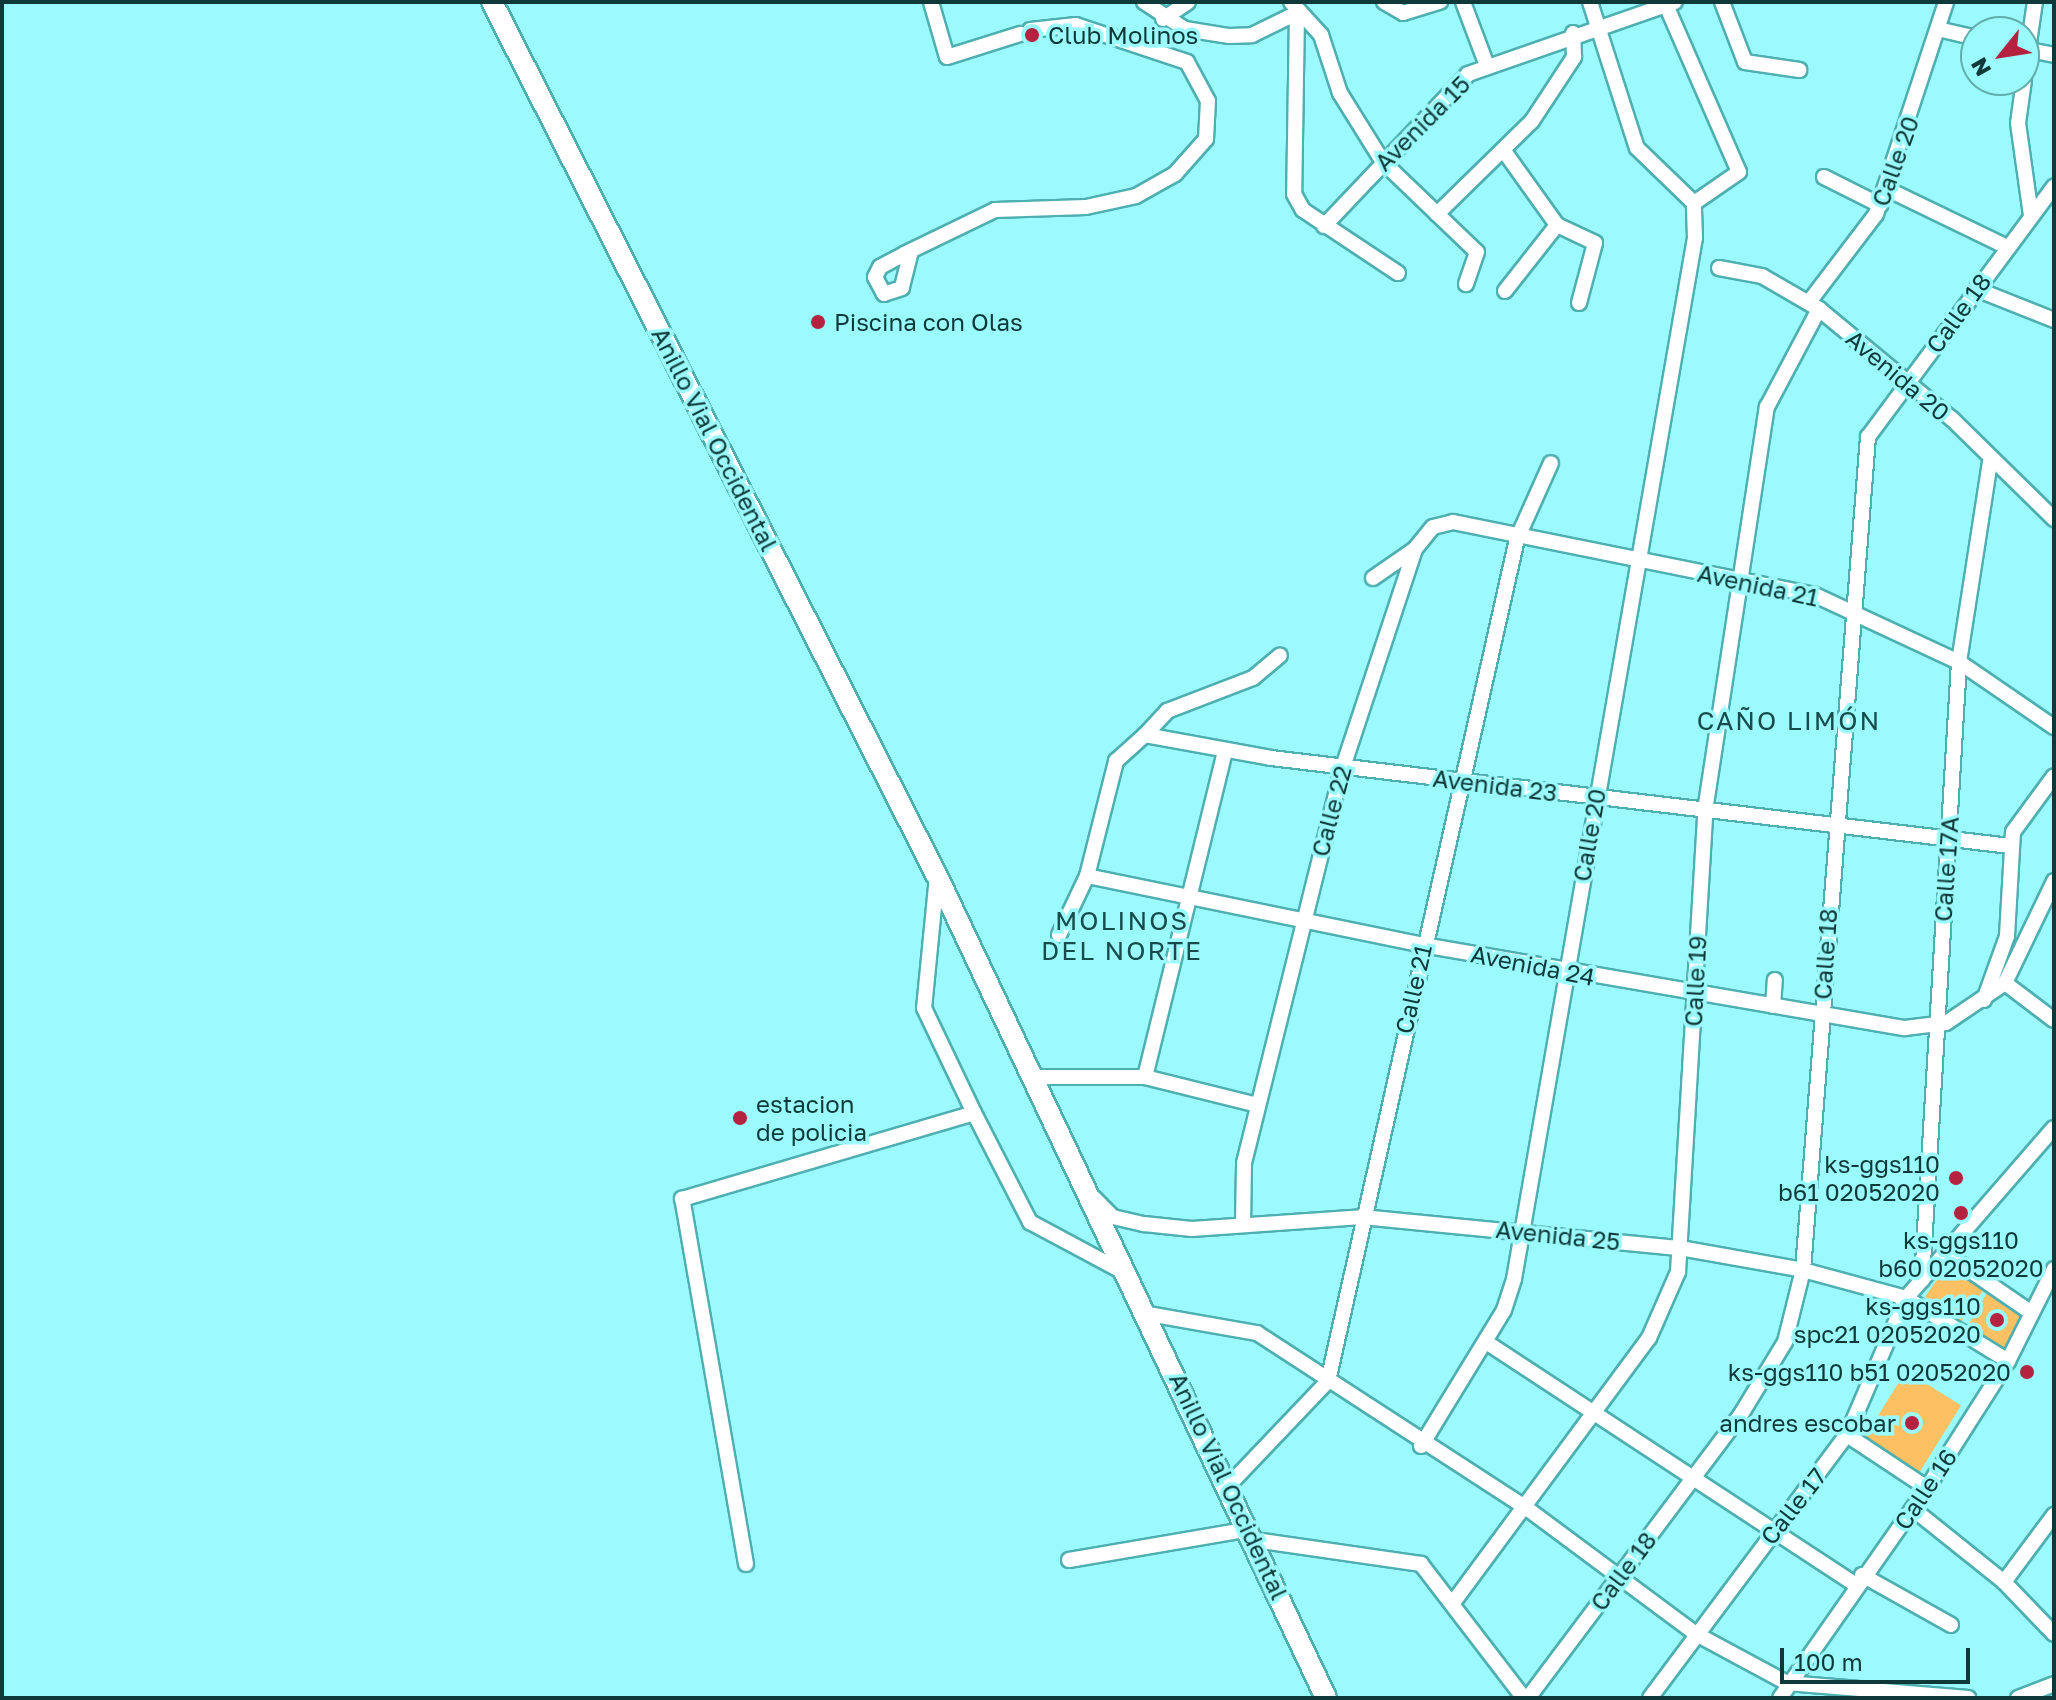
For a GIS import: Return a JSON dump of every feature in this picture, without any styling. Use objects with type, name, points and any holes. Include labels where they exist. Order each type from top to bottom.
[{"type":"highway","name":"Anillo Vial Occidental","points":[[492,2],[937,876],[1149,1314],[1326,1698]]},
{"type":"street","points":[[911,251],[995,210],[1086,207],[1136,196],[1175,174],[1206,139],[1208,101],[1187,62],[1076,25],[1025,32],[947,57],[931,2]]},
{"type":"street","points":[[1163,19],[1188,2]]},
{"type":"street","points":[[1389,6],[1440,2]]},
{"type":"street","points":[[1463,2],[1487,66]]},
{"type":"street","points":[[1590,2],[1637,148],[1694,203],[1739,172],[1691,76],[1671,3]]},
{"type":"street","points":[[1722,2],[1745,62],[1799,70]]},
{"type":"street","name":"Calle 20","points":[[1814,306],[1880,205],[1887,189],[1942,30],[1946,2]]},
{"type":"street","name":"Avenida 15","points":[[1324,226],[1457,82],[1487,66],[1596,24],[1671,3]]},
{"type":"street","points":[[1147,7],[1185,29],[1252,35],[1294,8]]},
{"type":"street","points":[[1294,8],[1321,35],[1340,93],[1383,162],[1477,252],[1466,284]]},
{"type":"street","points":[[1294,8],[1294,194],[1324,226],[1398,273]]},
{"type":"street","points":[[1942,30],[1960,34]]},
{"type":"street","points":[[1437,214],[1504,151],[1574,57],[1573,33]]},
{"type":"street","points":[[2022,96],[2018,123],[2031,216]]},
{"type":"street","points":[[1504,151],[1557,225],[1595,243],[1579,303]]},
{"type":"street","points":[[1824,177],[1880,205]]},
{"type":"street","name":"Calle 18","points":[[1526,1698],[1693,1478],[1777,1358],[1803,1270],[1851,609],[1868,437],[2054,187]]},
{"type":"street","points":[[1887,189],[2007,247]]},
{"type":"street","name":"Calle 20","points":[[1421,1446],[1504,1310],[1521,1231],[1695,238],[1694,203]]},
{"type":"street","points":[[1505,291],[1557,225]]},
{"type":"street","name":"Avenida 20","points":[[1719,268],[1746,269],[1814,306],[1908,382],[2054,519]]},
{"type":"street","points":[[1976,289],[2054,320]]},
{"type":"street","name":"Calle 19","points":[[1455,1600],[1649,1338],[1669,1300],[1680,1248],[1705,811],[1746,582],[1767,407],[1814,306]]},
{"type":"street","name":"Calle 17A","points":[[1922,1280],[1934,1027],[1959,662],[1990,462]]},
{"type":"street","name":"Calle 21","points":[[1328,1381],[1423,945],[1466,782],[1517,539],[1551,463]]},
{"type":"street","name":"Avenida 21","points":[[1433,527],[1453,522],[1517,539],[1637,558],[1851,609],[1959,662],[2054,727]]},
{"type":"street","name":"Calle 22","points":[[1243,1223],[1244,1163],[1303,916],[1343,767],[1415,549],[1433,527]]},
{"type":"street","points":[[1373,578],[1415,549]]},
{"type":"street","points":[[1059,935],[1087,876],[1126,744],[1145,735],[1167,711],[1253,678],[1280,655]]},
{"type":"street","name":"Avenida 23","points":[[1145,735],[1225,752],[1705,811],[1949,835],[2010,846]]},
{"type":"street","points":[[1145,1077],[1225,752]]},
{"type":"street","points":[[1984,1000],[2007,936],[2010,846],[2018,821],[2054,776]]},
{"type":"street","points":[[937,876],[924,1008],[974,1113],[1030,1222],[1130,1276]]},
{"type":"street","name":"Avenida 24","points":[[1087,876],[1303,916],[1423,945],[1694,995],[1820,1015],[1934,1027]]},
{"type":"street","points":[[1934,1027],[1984,1000],[2005,983],[2054,881]]},
{"type":"street","points":[[1773,1006],[1775,980]]},
{"type":"street","points":[[2005,983],[2054,1020]]},
{"type":"street","points":[[1035,1077],[1145,1077],[1257,1105]]},
{"type":"street","points":[[746,1564],[682,1199],[974,1113]]},
{"type":"street","name":"Calle 17","points":[[1650,1698],[1847,1435],[1906,1298],[2054,1128]]},
{"type":"street","name":"Avenida 25","points":[[1093,1198],[1113,1217],[1144,1224],[1362,1217],[1680,1248],[1803,1270],[1906,1298],[2008,1361]]},
{"type":"street","points":[[1946,1254],[2032,1313]]},
{"type":"street","name":"Calle 16","points":[[1780,1698],[1787,1683],[1859,1580],[1927,1488],[2008,1361],[2052,1278]]},
{"type":"street","points":[[1149,1314],[1257,1333],[1421,1446],[1525,1507],[1696,1634],[1787,1683],[1968,1698]]},
{"type":"street","points":[[1486,1342],[1771,1533],[1951,1625]]},
{"type":"street","points":[[1229,1485],[1328,1381]]},
{"type":"street","points":[[1847,1435],[1927,1488]]},
{"type":"street","points":[[1913,1509],[2004,1582],[2054,1634]]},
{"type":"street","points":[[2004,1582],[2054,1515]]},
{"type":"street","points":[[1069,1560],[1252,1534],[1398,1556],[1421,1564],[1455,1600],[1526,1698]]},
{"type":"street","points":[[2018,1698],[2054,1684]]},
{"type":"shaded area","points":[[1948,1264],[1984,1289],[1961,1322],[1925,1297]]},
{"type":"shaded area","name":"ks-ggs110 spc21 02052020","points":[[1988,1291],[2026,1313],[2006,1349],[1968,1327]]},
{"type":"shaded area","name":"andres escobar","points":[[1906,1371],[1961,1405],[1918,1475],[1863,1441]]},
{"type":"place","name":"Club Molinos","points":[[1032,35]]},
{"type":"place","name":"Piscina con Olas","points":[[818,322]]},
{"type":"place","name":"estacion de policia","points":[[740,1118]]},
{"type":"place","name":"ks-ggs110 b61 02052020","points":[[1956,1178]]},
{"type":"place","name":"ks-ggs110 b60 02052020","points":[[1961,1213]]},
{"type":"place","name":"ks-ggs110 spc21 02052020","points":[[1997,1320]]},
{"type":"place","name":"ks-ggs110 b51 02052020","points":[[2027,1372]]},
{"type":"place","name":"andres escobar","points":[[1912,1423]]},
{"type":"district","name":"CAÑO LIMÓN","points":[[1789,721]]},
{"type":"district","name":"MOLINOS DEL NORTE","points":[[1122,936]]}]
